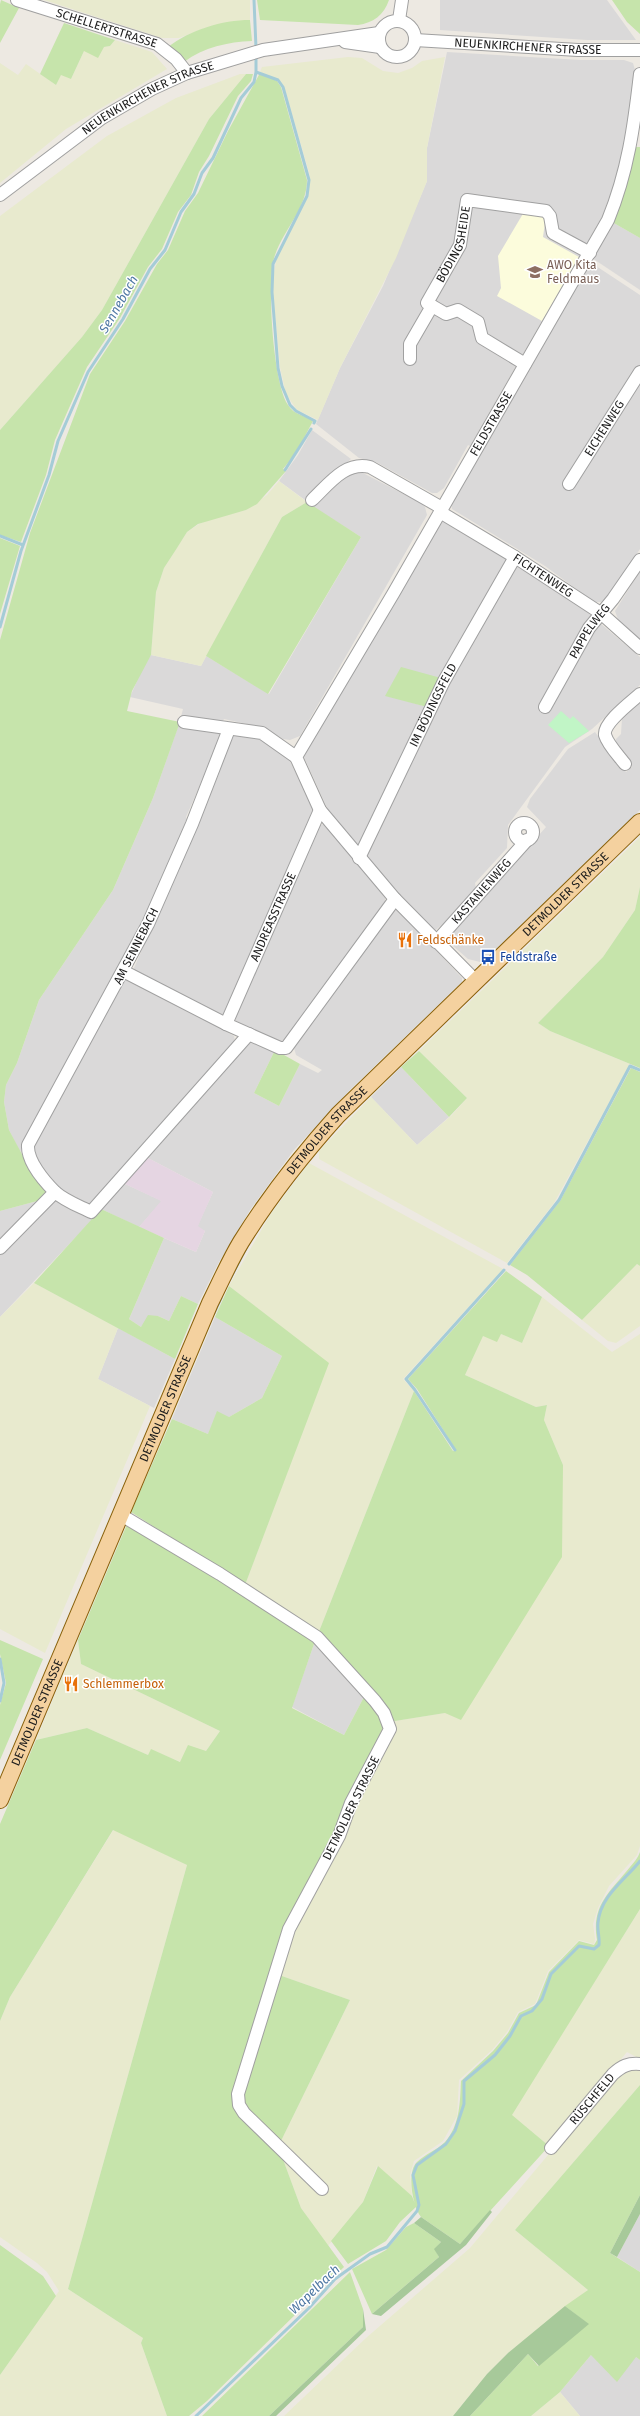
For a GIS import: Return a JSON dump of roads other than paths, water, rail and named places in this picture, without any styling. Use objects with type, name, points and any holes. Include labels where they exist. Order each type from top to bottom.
[{"type":"main road","name":"DETMOLDER STRASSE","points":[[0,1800],[210,1302],[240,1244],[264,1206],[303,1154],[338,1116],[640,822]]},
{"type":"street","name":"SCHELLERTSTRASSE","points":[[17,0],[157,44],[176,59],[186,73]]},
{"type":"street","points":[[399,20],[402,0]]},
{"type":"street","points":[[399,20],[407,24],[414,31],[415,40],[413,48],[408,54],[400,57],[392,57],[385,54],[380,47],[379,33],[387,23],[399,20]]},
{"type":"street","name":"NEUENKIRCHENER STRASSE","points":[[0,195],[54,152],[102,118],[145,93],[186,73],[263,50],[316,41],[379,33]]},
{"type":"street","name":"NEUENKIRCHENER STRASSE","points":[[415,40],[578,50],[640,50]]},
{"type":"street","name":"NEUENKIRCHENER STRASSE","points":[[316,41],[350,42],[380,47]]},
{"type":"street","name":"FELDSTRASSE","points":[[296,756],[526,364],[608,220],[626,170],[633,136],[640,74]]},
{"type":"street","name":"BÖDINGSHEIDE","points":[[410,359],[410,344],[432,306],[427,303],[460,245],[467,200],[546,211],[550,216],[553,233],[590,253]]},
{"type":"street","points":[[432,306],[446,314],[458,310],[478,322],[482,338],[526,364]]},
{"type":"street","name":"EICHENWEG","points":[[569,484],[640,372]]},
{"type":"street","name":"FICHTENWEG","points":[[312,500],[348,467],[359,464],[370,467],[441,510],[602,614],[640,648]]},
{"type":"street","name":"IM BÖDINGSFELD","points":[[359,858],[444,681],[515,557]]},
{"type":"street","name":"PAPPELWEG","points":[[545,707],[589,628],[602,614],[640,560]]},
{"type":"street","points":[[625,764],[606,737],[605,731],[608,724],[640,694]]},
{"type":"street","points":[[184,722],[229,730],[262,733],[296,756],[320,810],[395,899],[476,981]]},
{"type":"street","name":"AM SENNEBACH","points":[[229,730],[192,824],[148,924],[124,971],[28,1145],[28,1153],[32,1163],[55,1192],[91,1212],[249,1034]]},
{"type":"street","name":"ANDREASSTRASSE","points":[[226,1024],[320,810]]},
{"type":"street","name":"KASTANIENWEG","points":[[436,942],[527,840]]},
{"type":"street","points":[[124,971],[226,1024],[280,1048],[286,1048],[291,1044],[395,899]]},
{"type":"street","points":[[0,1248],[55,1192]]},
{"type":"street","name":"DETMOLDER STRASSE","points":[[121,1515],[220,1574],[317,1638],[375,1701],[388,1721],[390,1729],[351,1803],[339,1836],[289,1929],[238,2094],[239,2105],[244,2113],[322,2188]]},
{"type":"street","name":"RÜSCHFELD","points":[[551,2148],[613,2074],[622,2066],[640,2064]]},
{"type":"waterway","name":"Sennebach","points":[[254,0],[256,48]]},
{"type":"waterway","name":"Sennebach","points":[[0,627],[21,551],[49,475],[58,441],[88,372],[123,319],[150,269],[165,250],[181,212],[194,194],[202,173],[213,158],[241,98],[254,82],[256,72],[256,56]]},
{"type":"waterway","points":[[256,72],[278,80],[283,87],[309,180],[307,196],[273,264],[272,292],[278,368],[282,386],[290,405],[296,411],[315,421],[314,423]]},
{"type":"waterway","points":[[285,470],[311,429]]},
{"type":"waterway","points":[[0,536],[23,545]]},
{"type":"waterway","points":[[509,1264],[559,1200],[630,1066],[640,1070]]},
{"type":"waterway","points":[[230,1279],[246,1248]]},
{"type":"waterway","points":[[455,1450],[406,1379],[504,1270]]},
{"type":"waterway","points":[[214,1313],[221,1298]]},
{"type":"waterway","points":[[0,1659],[4,1683],[0,1701]]},
{"type":"waterway","name":"Wapelbach","points":[[196,2416],[309,2308],[335,2279],[370,2254],[387,2247],[417,2211],[419,2205],[413,2175],[417,2165],[446,2144],[455,2131],[464,2104],[464,2081],[495,2055],[510,2036],[521,2016],[532,2011],[542,1999],[551,1974],[579,1946],[594,1949],[599,1945],[598,1923],[603,1905],[614,1889],[640,1861]]},
{"type":"place","name":"AWO Kita Feldmaus","points":[[535,272]]},
{"type":"place","name":"Feldschänke","points":[[405,940]]},
{"type":"place","name":"Feldstraße","points":[[488,957]]},
{"type":"place","name":"Schlemmerbox","points":[[71,1684]]}]
